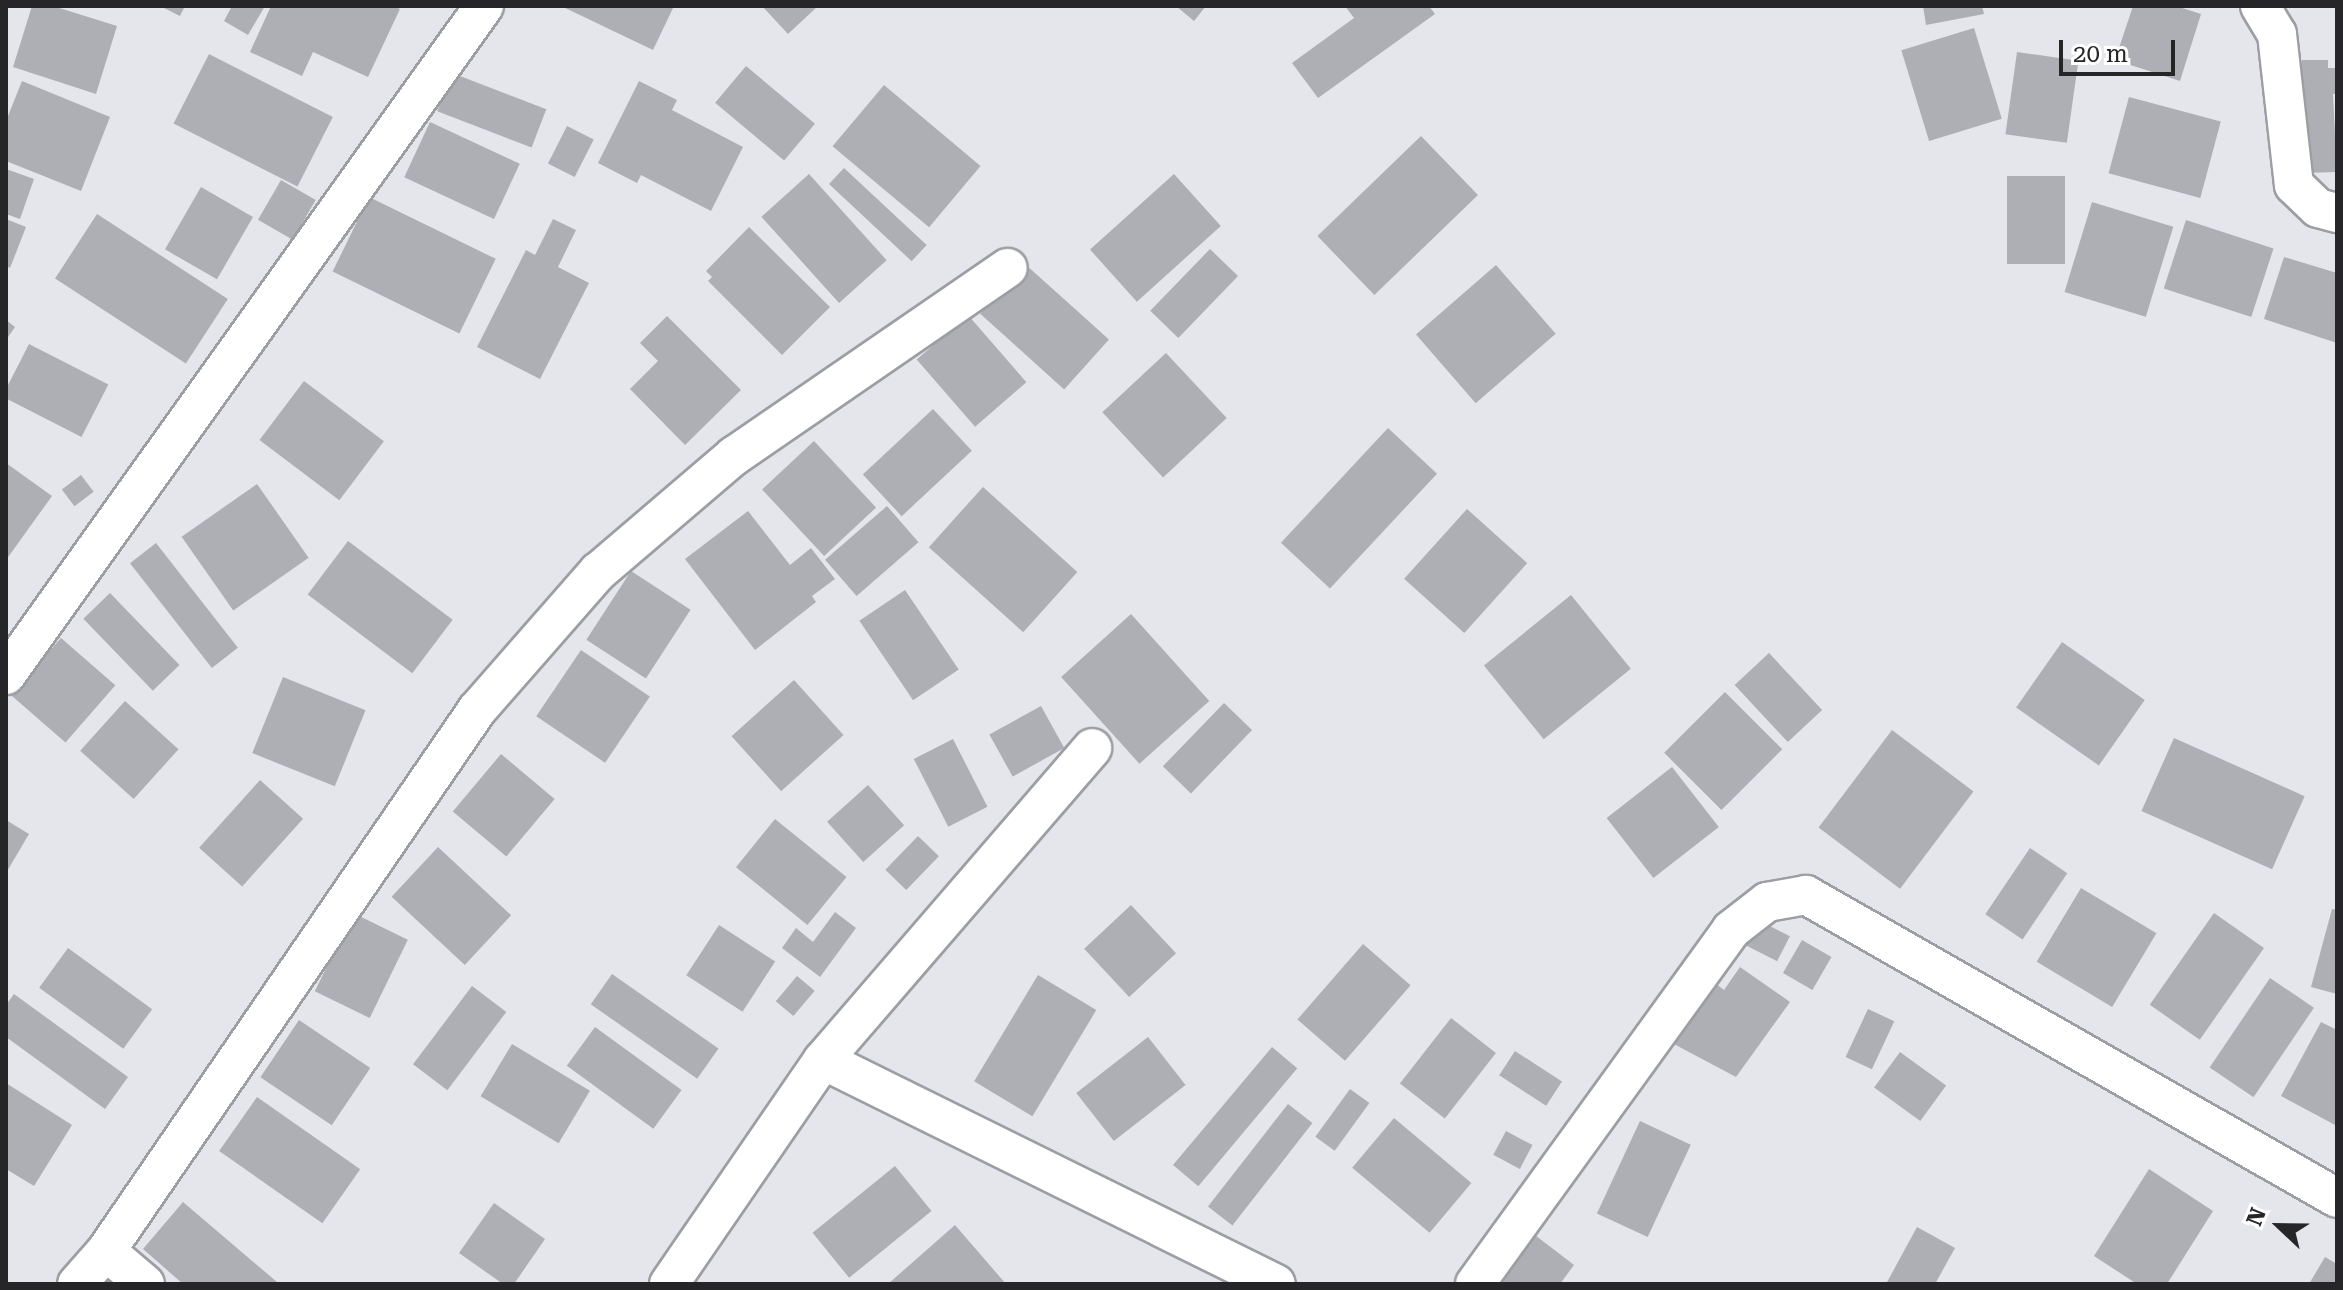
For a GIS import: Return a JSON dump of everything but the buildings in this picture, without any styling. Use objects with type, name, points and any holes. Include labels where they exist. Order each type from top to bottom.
[{"type":"street","points":[[6,675],[484,6]]},
{"type":"street","points":[[2260,6],[2277,34],[2294,185],[2318,208],[2337,213]]},
{"type":"street","points":[[77,1284],[106,1251],[477,710],[598,572],[734,456],[1008,268]]},
{"type":"street","points":[[669,1284],[823,1060],[1092,748]]},
{"type":"street","points":[[1475,1284],[1731,930],[1767,902],[1806,895],[2337,1198]]},
{"type":"street","points":[[823,1060],[1276,1284]]},
{"type":"street","points":[[106,1251],[145,1284]]}]
